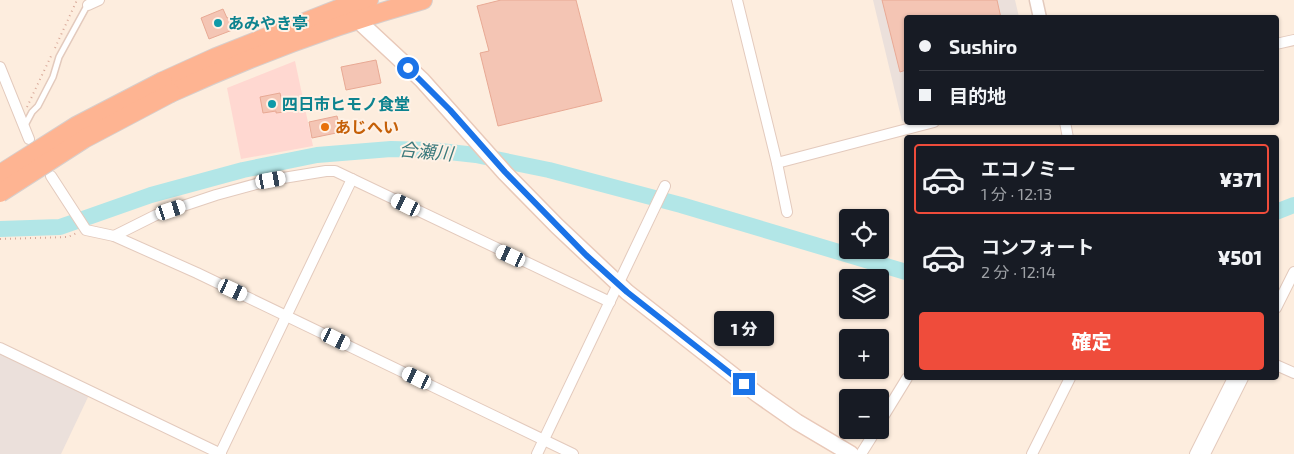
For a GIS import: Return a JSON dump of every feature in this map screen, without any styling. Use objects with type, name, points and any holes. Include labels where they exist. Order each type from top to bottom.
[{"type":"highway","points":[[0,193],[216,56],[339,3],[369,0]]},
{"type":"highway","points":[[0,174],[76,126],[167,87],[222,70],[356,19],[423,0]]},
{"type":"main road","points":[[339,3],[422,80],[505,172],[586,255],[618,284],[758,394],[797,422],[851,454]]},
{"type":"street","points":[[89,2],[98,0]]},
{"type":"street","points":[[736,0],[777,163],[787,212]]},
{"type":"street","points":[[1036,0],[1039,15]]},
{"type":"street","points":[[1279,43],[1294,40]]},
{"type":"street","points":[[0,67],[29,139]]},
{"type":"street","points":[[777,163],[923,125]]},
{"type":"street","points":[[114,236],[156,215],[216,195],[271,180],[334,171],[610,302]]},
{"type":"street","points":[[51,176],[85,228],[114,236],[287,315],[573,454]]},
{"type":"street","points":[[0,348],[221,454],[352,179]]},
{"type":"street","points":[[537,454],[665,186]]},
{"type":"street","points":[[1279,302],[1294,272]]},
{"type":"street","points":[[1279,366],[1294,373]]},
{"type":"street","points":[[889,407],[906,380]]},
{"type":"street","points":[[1032,454],[1069,380]]},
{"type":"street","points":[[1195,454],[1232,380]]},
{"type":"street","points":[[1205,454],[1243,380]]},
{"type":"street","points":[[861,454],[870,439]]},
{"type":"lane","points":[[23,124],[38,106],[54,77],[59,57],[89,2]]},
{"type":"path","points":[[23,124],[77,0]]},
{"type":"path","points":[[0,239],[68,237],[85,228]]},
{"type":"shaded area","points":[[873,0],[1015,0],[1019,15],[904,15],[904,120],[902,121]]},
{"type":"shaded area","points":[[295,61],[313,146],[241,159],[227,88]]},
{"type":"shaded area","points":[[0,353],[89,395],[61,454],[0,454]]},
{"type":"building","points":[[501,0],[576,0],[602,101],[498,126],[480,53],[489,51],[477,6]]},
{"type":"building","points":[[882,0],[997,0],[1000,15],[904,15],[904,71],[900,72]]},
{"type":"building","name":"あみやき亭","points":[[223,9],[227,18],[230,17],[235,29],[209,39],[201,18]]},
{"type":"building","points":[[376,60],[381,83],[346,90],[341,67]]},
{"type":"building","name":"四日市ヒモノ食堂","points":[[280,93],[284,112],[263,113],[260,97]]},
{"type":"building","name":"あじへい","points":[[337,116],[341,132],[312,138],[309,122]]},
{"type":"waterway","name":"合瀬川","points":[[0,229],[60,227],[151,195],[243,170],[317,155],[391,149],[431,150],[476,155],[549,170],[681,205],[904,271]]},
{"type":"waterway","name":"合瀬川","points":[[1279,211],[1294,205]]},
{"type":"place","name":"あみやき亭","points":[[218,23]]},
{"type":"place","name":"四日市ヒモノ食堂","points":[[272,104]]},
{"type":"place","name":"あじへい","points":[[325,127]]},
{"type":"route","points":[[408,68],[422,80],[505,172],[586,255],[627,292],[744,384]]}]
